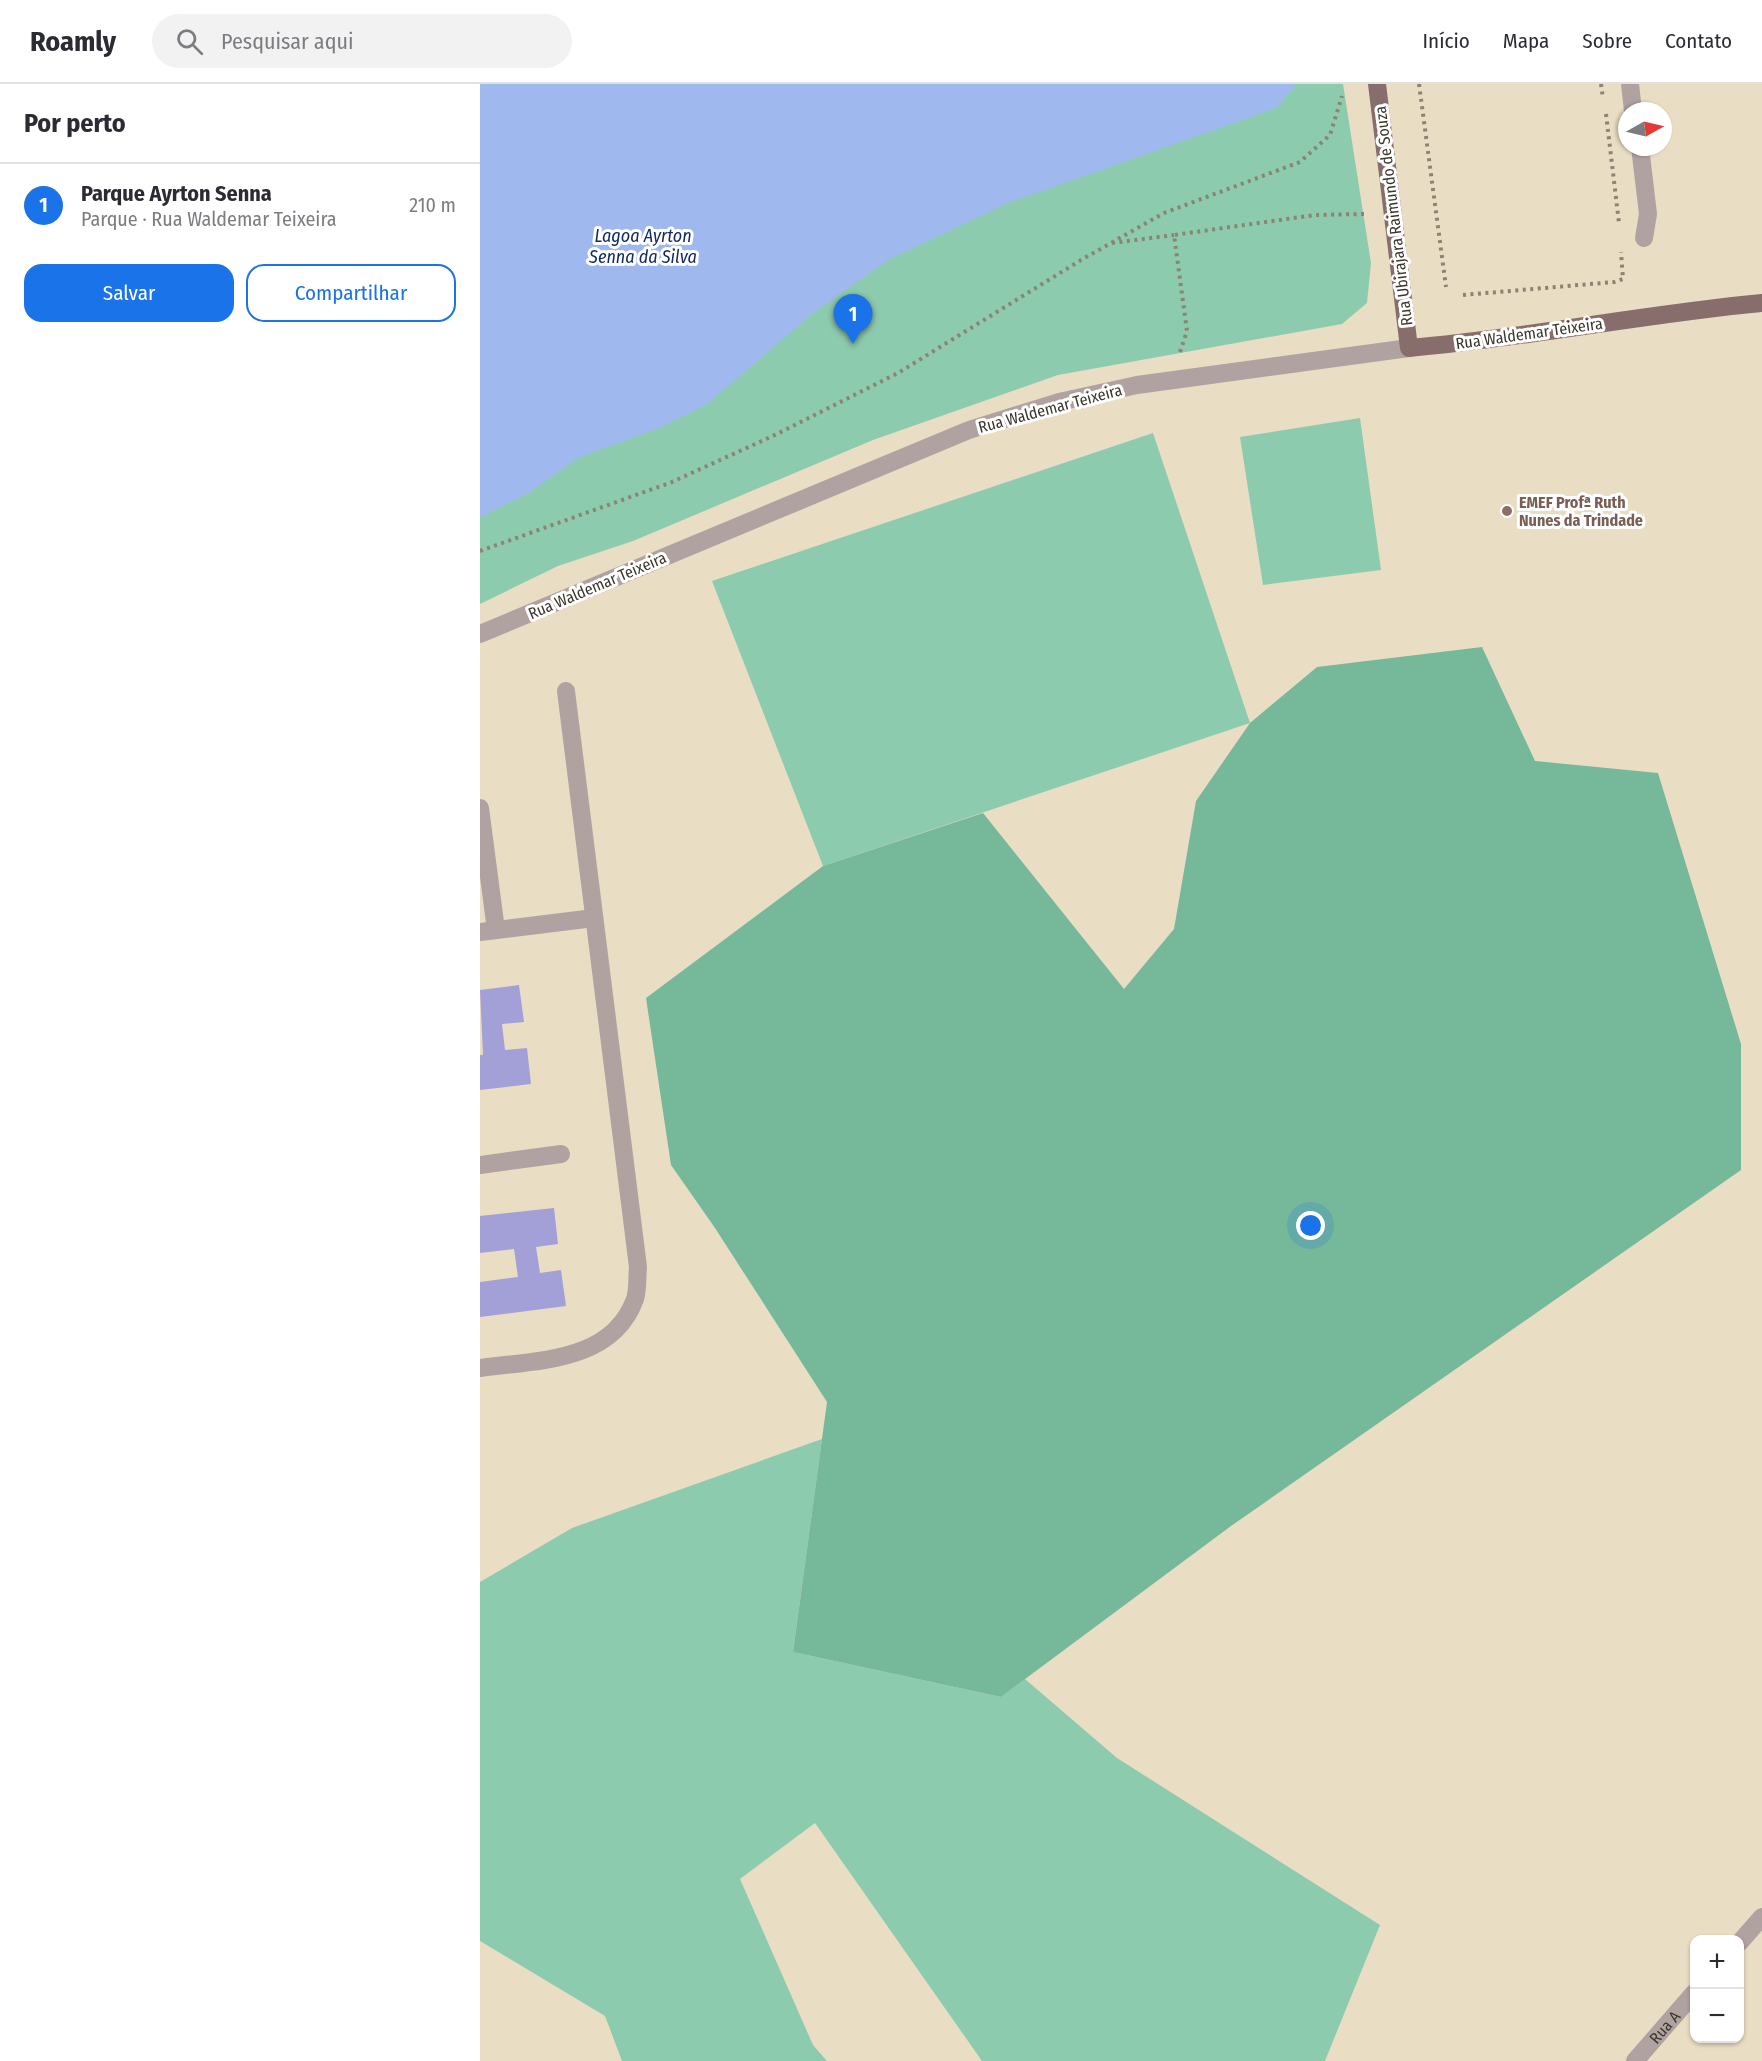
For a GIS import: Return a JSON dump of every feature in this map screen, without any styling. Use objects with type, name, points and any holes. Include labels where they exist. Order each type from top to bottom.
[{"type":"main road","name":"Rua Ubirajara Raimundo de Souza","points":[[1377,84],[1409,348]]},
{"type":"main road","name":"Rua Waldemar Teixeira","points":[[1409,348],[1469,343],[1655,314],[1762,303]]},
{"type":"street","points":[[1630,84],[1632,102]]},
{"type":"street","points":[[1641,156],[1648,214],[1644,238]]},
{"type":"street","name":"Rua Waldemar Teixeira","points":[[480,634],[969,430],[1059,402],[1137,385],[1409,348]]},
{"type":"street","points":[[480,1368],[573,1355],[601,1342],[621,1325],[636,1298],[638,1267],[566,691]]},
{"type":"street","points":[[480,808],[488,931],[594,918]]},
{"type":"street","points":[[480,1165],[561,1154]]},
{"type":"street","points":[[1744,1937],[1762,1917]]},
{"type":"street","name":"Rua A","points":[[1635,2061],[1690,1999]]},
{"type":"path","points":[[1419,84],[1446,287]]},
{"type":"path","points":[[1601,84],[1620,230]]},
{"type":"path","points":[[480,551],[672,482],[777,434],[898,373],[1110,243],[1164,213],[1300,162],[1329,135],[1342,96]]},
{"type":"path","points":[[1110,243],[1315,215],[1364,214]]},
{"type":"path","points":[[1174,235],[1187,331],[1180,352]]},
{"type":"path","points":[[1463,295],[1484,295],[1623,279],[1621,242]]},
{"type":"green space","points":[[480,84],[1343,84],[1371,263],[1367,303],[1342,324],[1058,375],[873,440],[633,541],[558,566],[480,604]]},
{"type":"green space","points":[[1360,418],[1381,570],[1263,585],[1240,437]]},
{"type":"green space","points":[[1153,433],[1250,723],[823,866],[712,581]]},
{"type":"green space","points":[[1482,647],[1535,761],[1658,773],[1741,1044],[1741,1170],[1231,1526],[1001,1697],[793,1652],[827,1402],[715,1228],[671,1165],[646,998],[823,866],[983,813],[1124,989],[1174,929],[1196,801],[1250,723],[1317,667]]},
{"type":"green space","points":[[822,1439],[793,1652],[1001,1697],[1025,1679],[1117,1758],[1380,1925],[1325,2061],[982,2061],[815,1823],[740,1879],[813,2045],[827,2061],[622,2061],[605,2016],[480,1941],[480,1582],[572,1528]]},
{"type":"water","name":"Lagoa Ayrton Senna da Silva","points":[[480,84],[1297,84],[1276,108],[1008,203],[888,260],[812,314],[707,404],[664,426],[578,458],[529,493],[480,517]]},
{"type":"building","points":[[519,985],[524,1022],[502,1024],[505,1050],[527,1048],[531,1084],[480,1090],[480,1055],[483,1055],[480,990]]},
{"type":"building","points":[[554,1208],[558,1244],[536,1247],[540,1273],[561,1270],[566,1306],[480,1317],[480,1282],[518,1277],[514,1249],[480,1253],[480,1216]]},
{"type":"place","name":"Parque Ayrton Senna","points":[[853,344]]},
{"type":"place","name":"EMEF Profª Ruth Nunes da Trindade","points":[[1507,511]]}]
